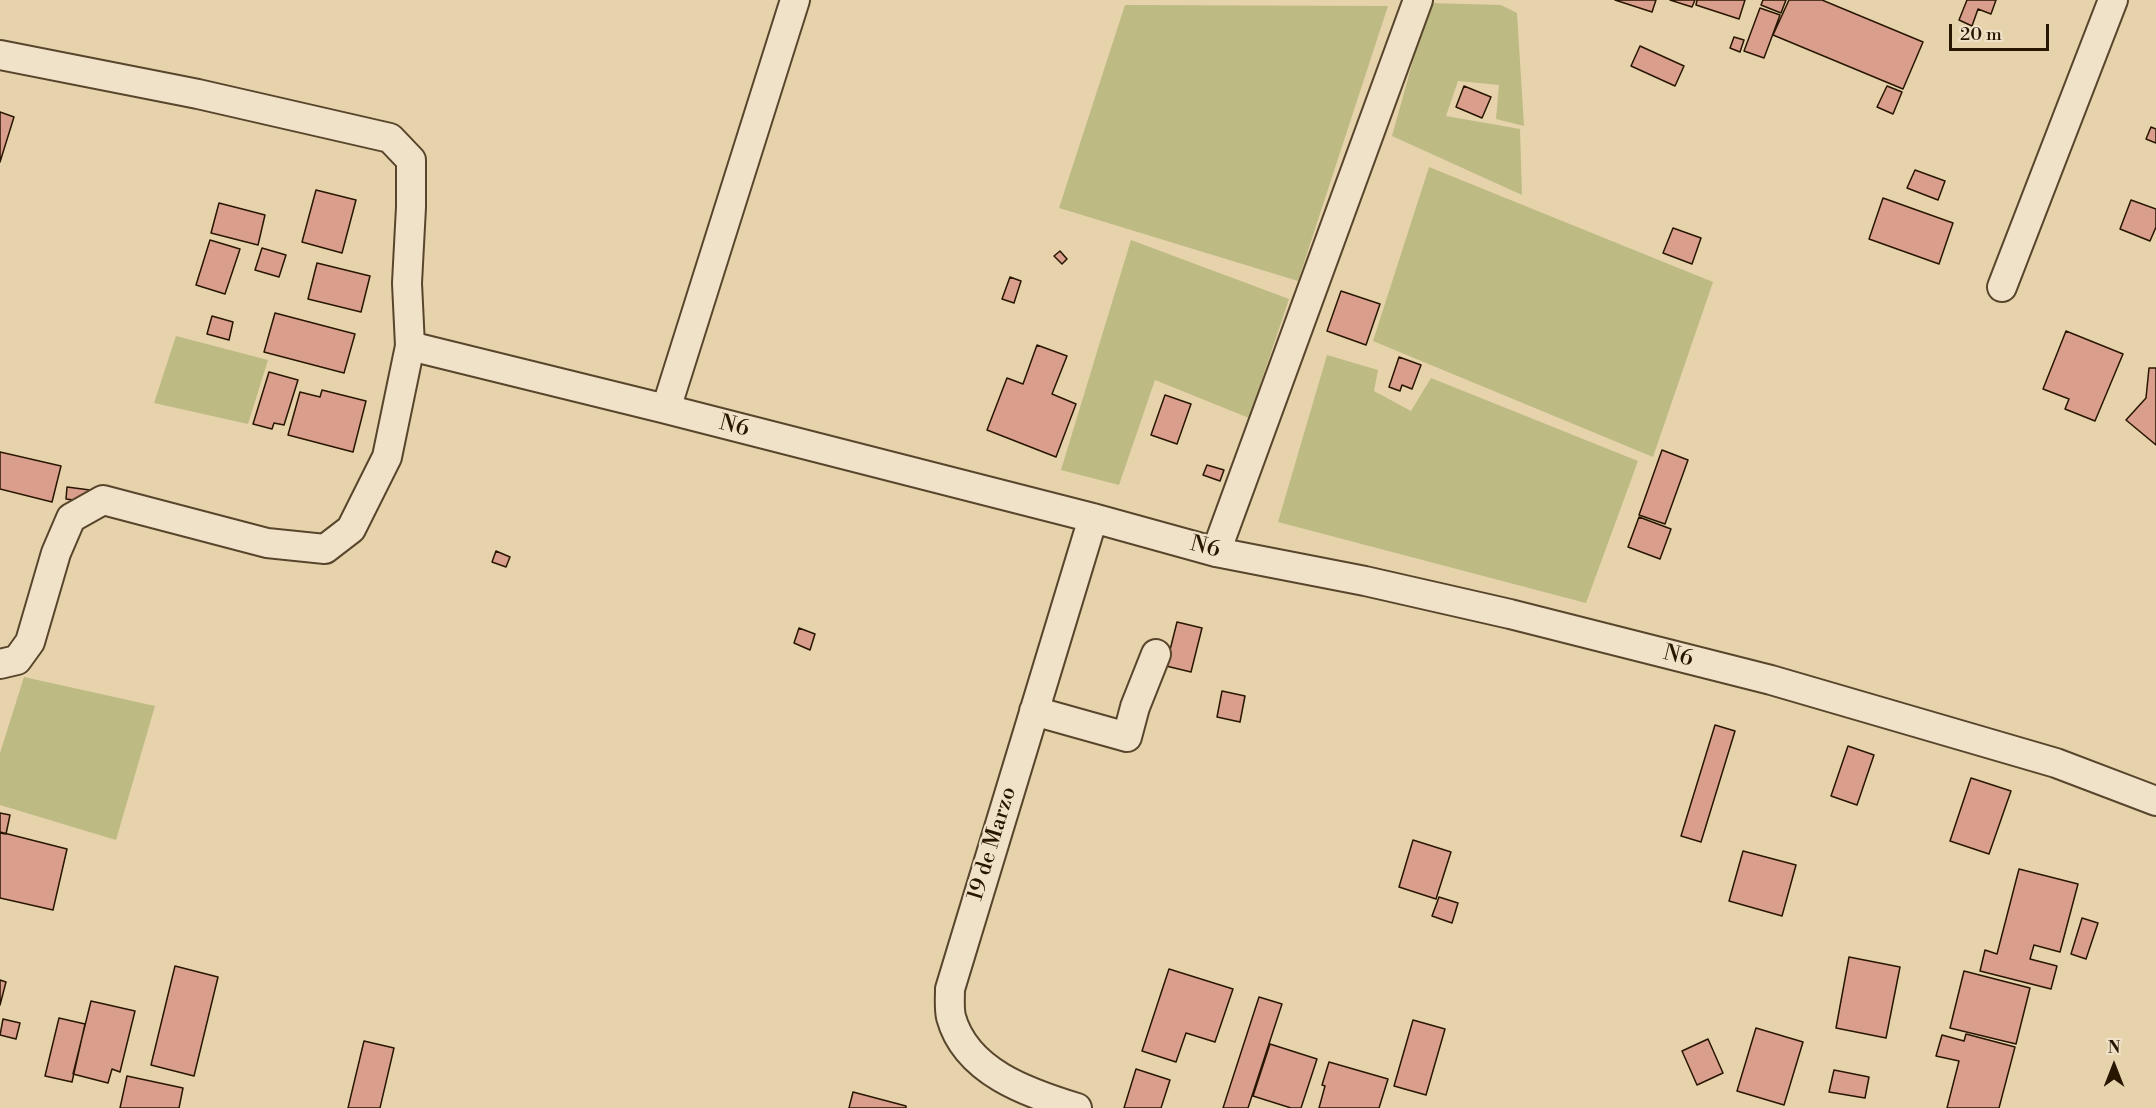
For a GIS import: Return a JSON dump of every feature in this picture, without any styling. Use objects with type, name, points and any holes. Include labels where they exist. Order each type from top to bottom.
[{"type":"street","points":[[666,409],[795,0]]},
{"type":"street","points":[[1216,552],[1418,0]]},
{"type":"street","points":[[2002,287],[2113,0]]},
{"type":"street","points":[[0,55],[210,97],[390,138],[411,160],[407,283],[410,346],[387,456],[351,529],[326,549],[267,543],[103,500],[71,518],[56,553],[30,642],[18,660],[0,664]]},
{"type":"street","name":"N6","points":[[410,346],[1093,518],[1216,552],[1365,581],[1510,614],[1771,680],[2056,763],[2156,801]]},
{"type":"street","name":"19 de Marzo","points":[[1077,1108],[1021,1089],[978,1060],[961,1040],[951,1016],[950,989],[1093,518]]},
{"type":"street","points":[[1034,711],[1127,737],[1135,707],[1156,654]]},
{"type":"shaded area","points":[[1429,3],[1501,5],[1517,13],[1524,126],[1496,119],[1499,85],[1458,81],[1446,116],[1520,129],[1522,195],[1392,136]]},
{"type":"shaded area","points":[[1125,5],[1388,6],[1298,281],[1059,208]]},
{"type":"shaded area","points":[[1429,167],[1713,282],[1653,457],[1373,341]]},
{"type":"shaded area","points":[[1131,240],[1289,299],[1249,418],[1155,380],[1119,485],[1061,470]]},
{"type":"shaded area","points":[[176,336],[268,360],[248,424],[154,403]]},
{"type":"shaded area","points":[[1327,355],[1378,370],[1374,391],[1411,411],[1431,378],[1638,461],[1586,603],[1278,522]]},
{"type":"shaded area","points":[[24,677],[155,706],[116,840],[0,805],[0,753]]},
{"type":"building","points":[[1615,0],[1656,0],[1652,12]]},
{"type":"building","points":[[1670,0],[1695,0],[1692,7]]},
{"type":"building","points":[[1697,0],[1745,0],[1739,19],[1696,5]]},
{"type":"building","points":[[1763,0],[1786,0],[1781,13],[1761,5]]},
{"type":"building","points":[[1789,0],[1822,0],[1923,42],[1903,89],[1773,35]]},
{"type":"building","points":[[1967,0],[1996,0],[1991,14],[1978,9],[1972,26],[1959,20]]},
{"type":"building","points":[[1760,8],[1780,15],[1764,58],[1744,51]]},
{"type":"building","points":[[1734,37],[1744,40],[1740,52],[1730,48]]},
{"type":"building","points":[[1640,46],[1684,66],[1675,86],[1631,66]]},
{"type":"building","points":[[1464,86],[1491,97],[1482,118],[1456,107]]},
{"type":"building","points":[[1887,86],[1902,92],[1893,114],[1877,107]]},
{"type":"building","points":[[0,112],[14,117],[0,162]]},
{"type":"building","points":[[2151,127],[2156,129],[2156,143],[2146,139]]},
{"type":"building","points":[[1915,170],[1945,181],[1938,200],[1907,188]]},
{"type":"building","points":[[316,190],[356,200],[342,253],[302,242]]},
{"type":"building","points":[[1883,198],[1953,223],[1939,264],[1869,239]]},
{"type":"building","points":[[2131,200],[2156,209],[2156,227],[2150,241],[2120,229]]},
{"type":"building","points":[[219,203],[265,215],[258,245],[211,233]]},
{"type":"building","points":[[1673,228],[1701,238],[1692,264],[1663,253]]},
{"type":"building","points":[[210,240],[240,249],[225,294],[196,285]]},
{"type":"building","points":[[262,248],[286,255],[279,277],[255,270]]},
{"type":"building","points":[[1060,251],[1067,259],[1062,264],[1054,256]]},
{"type":"building","points":[[317,263],[370,276],[361,312],[308,299]]},
{"type":"building","points":[[1010,277],[1021,281],[1014,303],[1002,299]]},
{"type":"building","points":[[1341,291],[1380,304],[1366,345],[1327,331]]},
{"type":"building","points":[[275,313],[355,334],[344,373],[264,352]]},
{"type":"building","points":[[212,316],[233,322],[229,340],[207,334]]},
{"type":"building","points":[[2066,331],[2123,354],[2095,421],[2065,409],[2069,399],[2043,389]]},
{"type":"building","points":[[1037,345],[1067,356],[1052,394],[1076,404],[1056,457],[987,430],[1007,378],[1023,384]]},
{"type":"building","points":[[1399,357],[1421,365],[1412,389],[1402,385],[1400,391],[1389,387]]},
{"type":"building","points":[[2149,368],[2156,368],[2156,445],[2126,420],[2146,398]]},
{"type":"building","points":[[269,372],[298,380],[284,425],[274,423],[272,429],[253,424]]},
{"type":"building","points":[[322,390],[366,401],[353,452],[288,435],[300,392],[320,397]]},
{"type":"building","points":[[1165,395],[1191,404],[1177,444],[1151,435]]},
{"type":"building","points":[[1662,450],[1688,460],[1665,524],[1639,515]]},
{"type":"building","points":[[0,452],[61,466],[52,502],[0,489]]},
{"type":"building","points":[[1207,465],[1224,470],[1220,481],[1203,475]]},
{"type":"building","points":[[67,487],[90,490],[89,502],[66,499]]},
{"type":"building","points":[[1639,517],[1671,529],[1660,559],[1628,547]]},
{"type":"building","points":[[496,551],[510,557],[506,567],[492,562]]},
{"type":"building","points":[[1177,622],[1202,628],[1191,672],[1166,666]]},
{"type":"building","points":[[799,628],[815,634],[810,650],[794,643]]},
{"type":"building","points":[[1222,691],[1245,696],[1240,722],[1217,717]]},
{"type":"building","points":[[1715,725],[1735,731],[1701,842],[1681,836]]},
{"type":"building","points":[[1848,746],[1874,755],[1857,805],[1831,796]]},
{"type":"building","points":[[1971,778],[2011,791],[1989,854],[1950,841]]},
{"type":"building","points":[[0,813],[10,815],[6,834],[0,833]]},
{"type":"building","points":[[0,832],[67,849],[53,910],[0,898]]},
{"type":"building","points":[[1413,840],[1451,852],[1436,899],[1399,887]]},
{"type":"building","points":[[1743,851],[1796,865],[1782,916],[1729,901]]},
{"type":"building","points":[[2019,869],[2078,884],[2060,952],[2034,945],[2030,959],[2057,966],[2051,989],[1980,971],[1985,950],[1997,954]]},
{"type":"building","points":[[1439,897],[1458,903],[1452,923],[1432,916]]},
{"type":"building","points":[[2082,918],[2098,923],[2086,959],[2071,954]]},
{"type":"building","points":[[1849,957],[1900,967],[1886,1038],[1836,1028]]},
{"type":"building","points":[[175,966],[218,977],[194,1076],[151,1065]]},
{"type":"building","points":[[1169,969],[1233,989],[1215,1042],[1186,1033],[1176,1062],[1142,1051]]},
{"type":"building","points":[[1964,971],[2030,988],[2016,1044],[1950,1028]]},
{"type":"building","points":[[0,980],[6,982],[0,1005]]},
{"type":"building","points":[[1259,997],[1282,1004],[1248,1108],[1223,1108]]},
{"type":"building","points":[[91,1001],[135,1011],[120,1072],[112,1069],[108,1083],[73,1074]]},
{"type":"building","points":[[59,1018],[85,1024],[72,1082],[45,1076]]},
{"type":"building","points":[[3,1019],[20,1023],[16,1039],[0,1035]]},
{"type":"building","points":[[1413,1020],[1445,1029],[1426,1095],[1394,1086]]},
{"type":"building","points":[[1756,1028],[1803,1042],[1784,1105],[1737,1091]]},
{"type":"building","points":[[1966,1034],[2015,1047],[1999,1108],[1947,1108],[1959,1061],[1936,1056],[1942,1035],[1964,1041]]},
{"type":"building","points":[[1708,1039],[1723,1073],[1697,1085],[1682,1051]]},
{"type":"building","points":[[364,1041],[394,1048],[380,1108],[348,1108]]},
{"type":"building","points":[[1270,1044],[1317,1059],[1301,1108],[1291,1108],[1253,1096]]},
{"type":"building","points":[[1329,1062],[1388,1079],[1379,1108],[1319,1108],[1325,1086],[1322,1085]]},
{"type":"building","points":[[1136,1069],[1170,1080],[1161,1108],[1124,1108]]},
{"type":"building","points":[[1834,1070],[1869,1077],[1865,1098],[1829,1092]]},
{"type":"building","points":[[127,1076],[183,1088],[179,1108],[120,1108]]},
{"type":"building","points":[[853,1092],[906,1106],[906,1108],[849,1108]]}]
